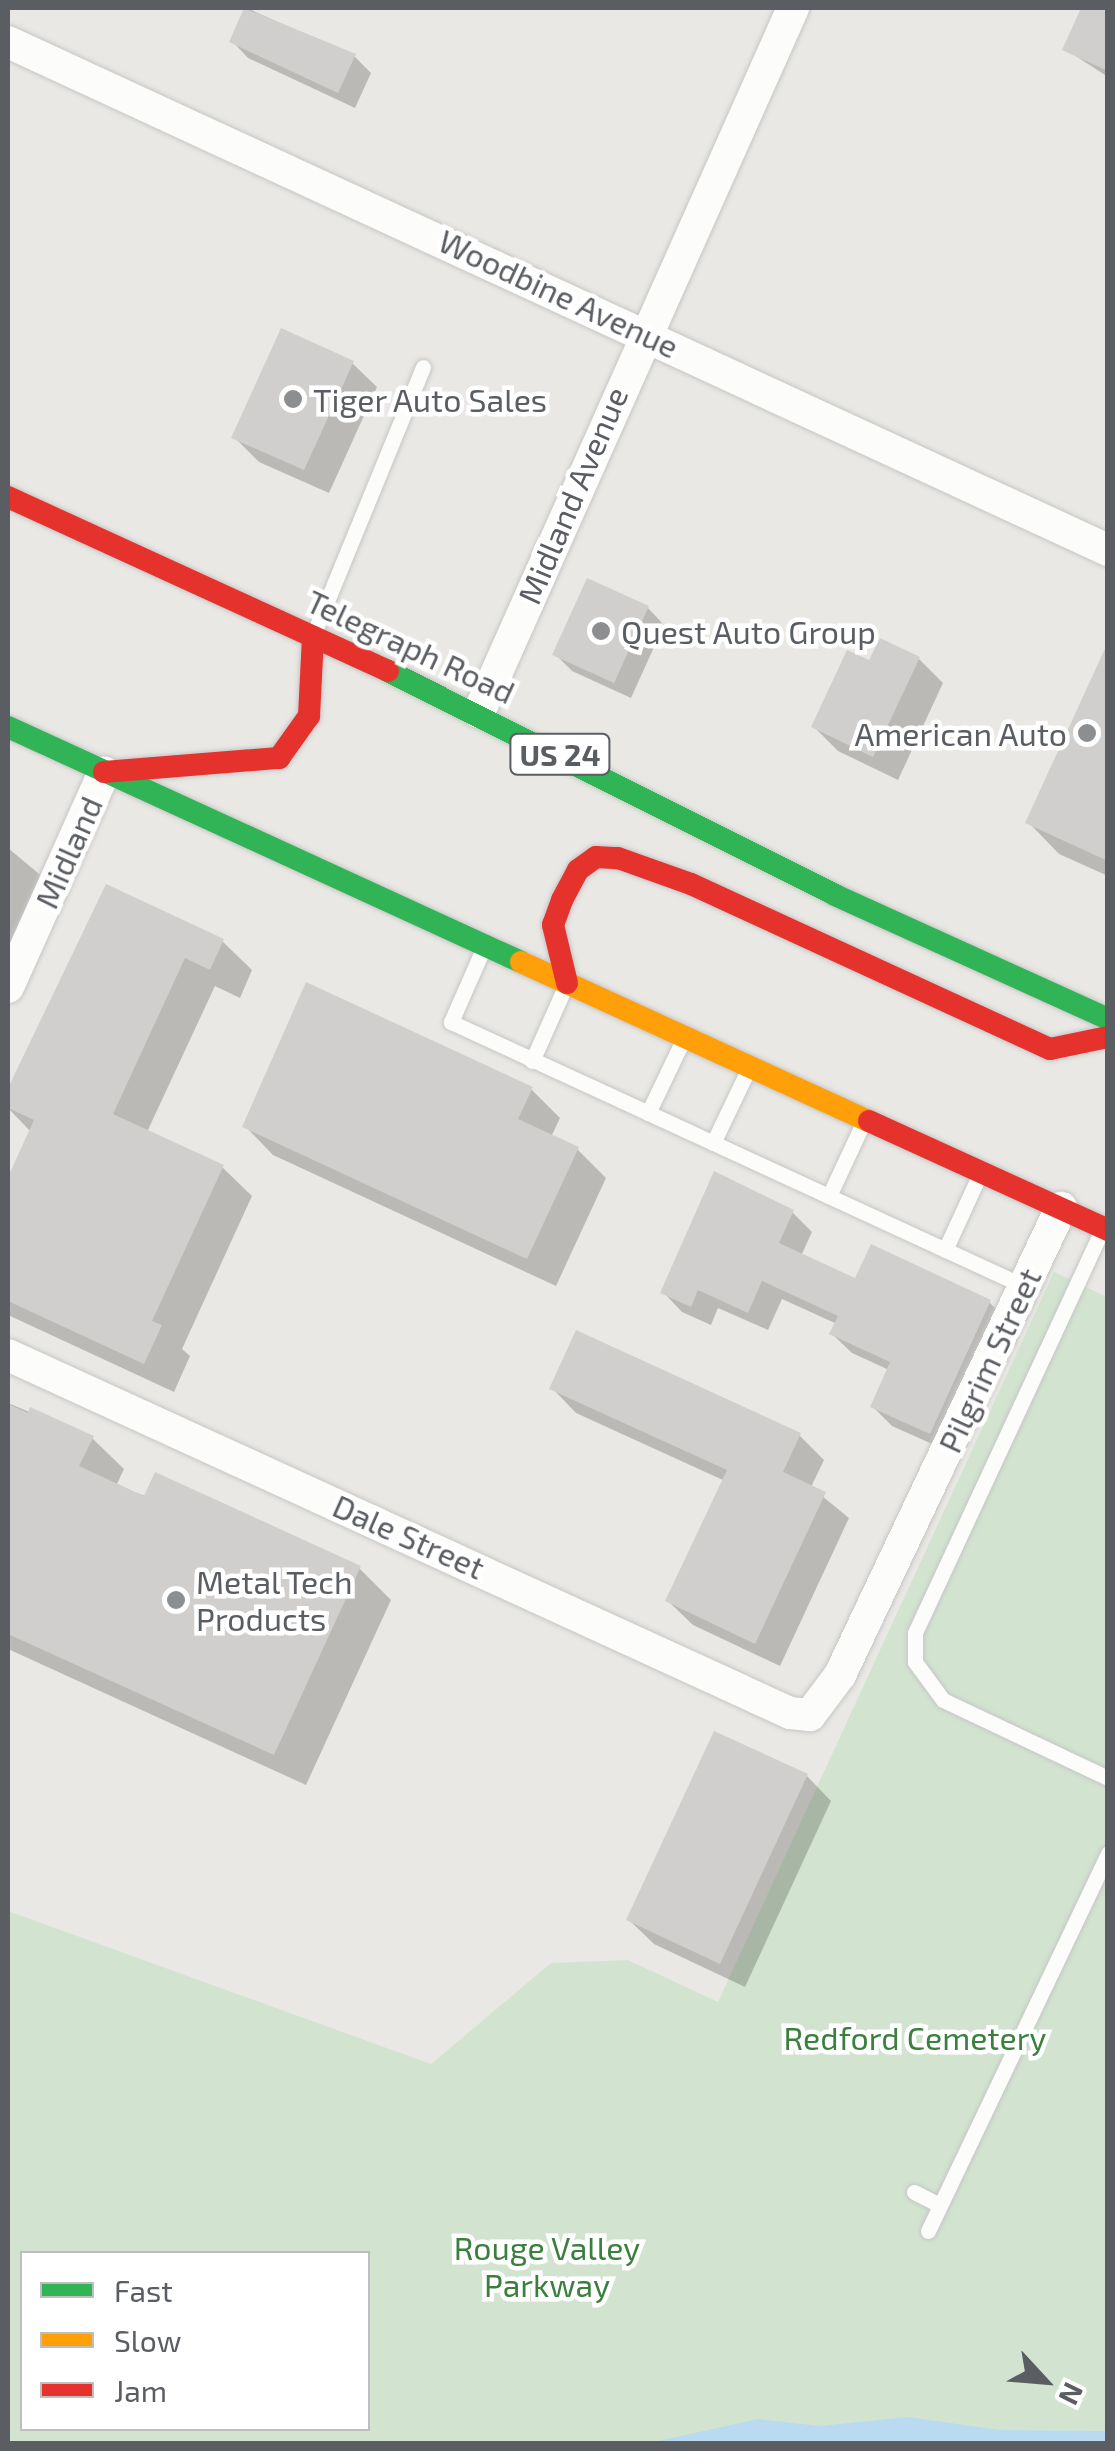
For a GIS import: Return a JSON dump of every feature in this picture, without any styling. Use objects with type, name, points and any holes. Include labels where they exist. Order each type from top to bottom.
[{"type":"main road","name":"Telegraph Road","points":[[8,497],[479,712],[836,895],[1108,1020]]},
{"type":"main road","points":[[104,772],[279,758],[309,716],[313,636]]},
{"type":"main road","points":[[8,727],[1105,1229]]},
{"type":"main road","points":[[566,983],[553,925],[562,900],[578,870],[596,858],[618,858],[691,884],[1050,1049],[1108,1036]]},
{"type":"street","name":"Midland Avenue","points":[[479,712],[792,8]]},
{"type":"street","name":"Woodbine Avenue","points":[[8,42],[646,332],[1108,550]]},
{"type":"street","name":"Midland","points":[[8,988],[104,772]]},
{"type":"street","name":"Pilgrim Street","points":[[810,1715],[827,1700],[1061,1208]]},
{"type":"street","name":"Dale Street","points":[[8,1355],[790,1713],[810,1715]]},
{"type":"lane","points":[[313,636],[423,368]]},
{"type":"lane","points":[[485,946],[451,1022],[1024,1286]]},
{"type":"lane","points":[[532,1061],[566,983]]},
{"type":"lane","points":[[648,1113],[684,1037]]},
{"type":"lane","points":[[713,1143],[750,1067]]},
{"type":"lane","points":[[829,1196],[865,1120]]},
{"type":"lane","points":[[945,1250],[981,1172]]},
{"type":"lane","points":[[1105,1229],[914,1633],[914,1662],[943,1700],[1108,1778]]},
{"type":"lane","points":[[928,2230],[1108,1853]]},
{"type":"lane","points":[[914,2192],[940,2205]]},
{"type":"green space","points":[[1054,1272],[1107,1297],[1107,2443],[8,2443],[8,1911],[431,2064],[551,1963],[628,1960],[718,2002]]},
{"type":"water","points":[[908,2417],[1000,2430],[1107,2431],[1107,2443],[649,2443],[758,2419],[820,2426]]},
{"type":"building","points":[[244,8],[356,54],[338,93],[229,42]]},
{"type":"building","points":[[1081,8],[1108,8],[1108,71],[1062,50]]},
{"type":"building","name":"Tiger Auto Sales","points":[[281,328],[354,361],[304,470],[231,438]]},
{"type":"building","name":"Quest Auto Group","points":[[587,578],[649,606],[614,683],[552,655]]},
{"type":"building","points":[[880,638],[920,657],[873,757],[811,727],[847,650],[869,660]]},
{"type":"building","name":"American Auto","points":[[1108,642],[1108,861],[1025,823]]},
{"type":"building","points":[[106,884],[224,939],[210,970],[185,958],[113,1114],[224,1165],[152,1321],[162,1325],[144,1364],[8,1301],[8,1177],[34,1120],[8,1108],[8,1088]]},
{"type":"building","points":[[306,982],[533,1087],[518,1119],[579,1147],[527,1259],[242,1127]]},
{"type":"building","points":[[714,1171],[794,1210],[779,1243],[855,1278],[871,1244],[991,1300],[930,1434],[870,1407],[890,1362],[829,1334],[838,1316],[762,1281],[748,1313],[698,1290],[691,1307],[660,1293]]},
{"type":"building","points":[[576,1330],[801,1433],[783,1472],[826,1492],[755,1644],[665,1601],[727,1470],[549,1389]]},
{"type":"building","name":"Metal Tech Products","points":[[8,1404],[28,1413],[30,1407],[94,1436],[79,1466],[144,1496],[155,1472],[361,1566],[274,1755],[8,1634]]},
{"type":"building","points":[[714,1731],[808,1774],[720,1964],[626,1920]]},
{"type":"traffic: fast","points":[[388,671],[835,895],[1108,1019]]},
{"type":"traffic: fast","points":[[8,727],[521,962]]},
{"type":"traffic: slow","points":[[521,962],[869,1121]]},
{"type":"traffic: jam","points":[[8,497],[388,671]]},
{"type":"traffic: jam","points":[[104,772],[279,758],[309,716],[313,637]]},
{"type":"traffic: jam","points":[[567,983],[553,925],[562,900],[578,870],[596,857],[618,858],[691,884],[1050,1049],[1108,1037]]},
{"type":"traffic: jam","points":[[869,1121],[1108,1230]]},
{"type":"place","name":"Tiger Auto Sales","points":[[293,399]]},
{"type":"place","name":"Quest Auto Group","points":[[601,631]]},
{"type":"place","name":"American Auto","points":[[1087,733]]},
{"type":"place","name":"Metal Tech Products","points":[[176,1600]]},
{"type":"park label","name":"Redford Cemetery","points":[[915,2037]]},
{"type":"park label","name":"Rouge Valley Parkway","points":[[547,2266]]}]
